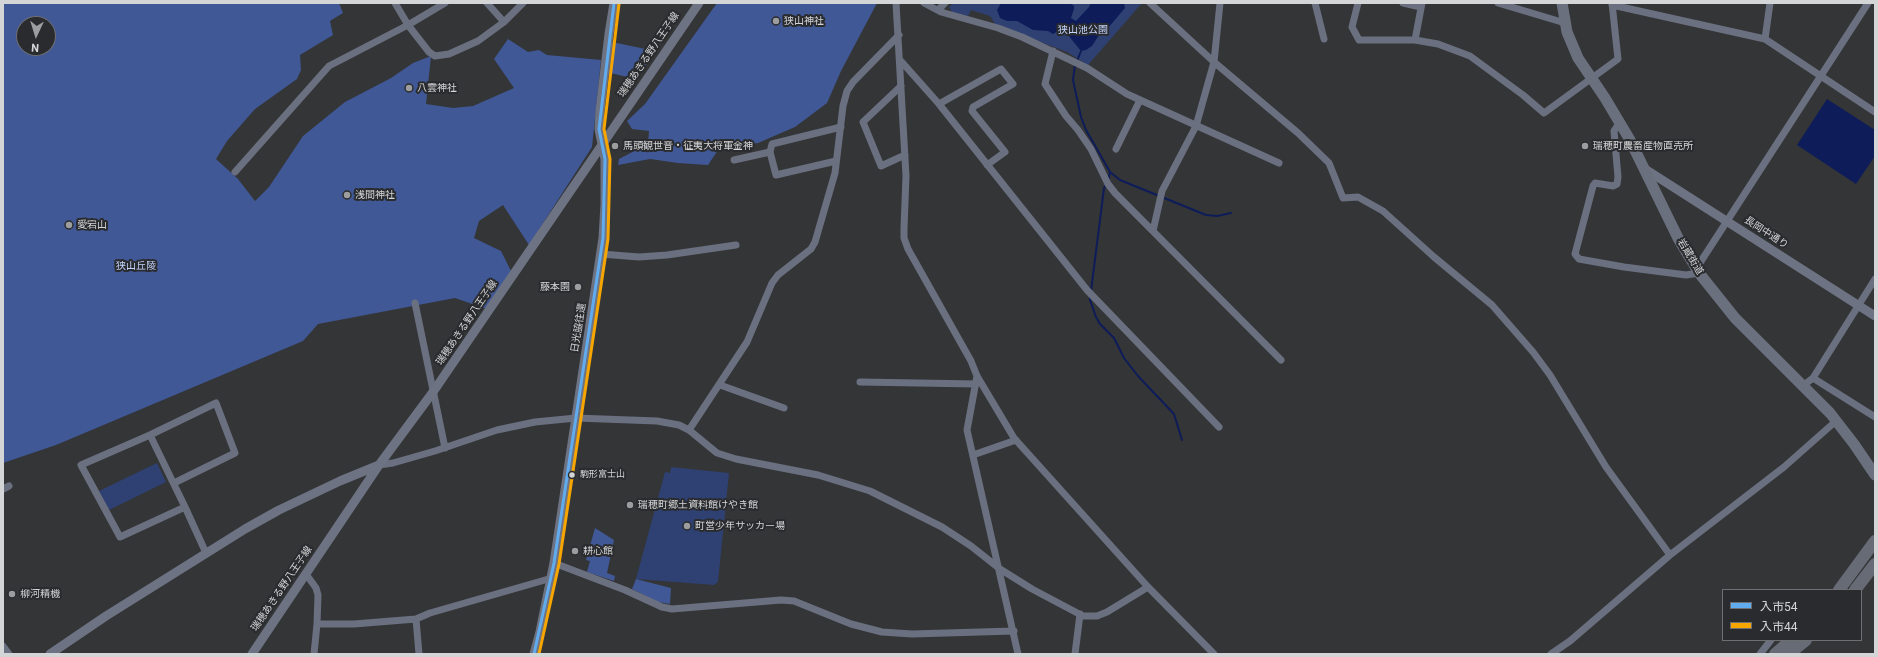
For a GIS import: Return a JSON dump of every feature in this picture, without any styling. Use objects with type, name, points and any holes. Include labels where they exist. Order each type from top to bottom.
[{"type":"highway","points":[[1840,589],[1875,541]]},
{"type":"highway","points":[[1856,589],[1875,564]]},
{"type":"highway","points":[[1774,654],[1790,641]]},
{"type":"highway","points":[[1789,654],[1805,641]]},
{"type":"main road","name":"岩蔵街道","points":[[1562,3],[1565,23],[1572,46],[1620,122],[1645,169],[1679,240],[1697,271],[1729,312],[1804,386],[1836,421],[1875,475]]},
{"type":"street","points":[[395,3],[408,25],[429,52],[436,56],[449,54],[478,41],[504,22],[523,3]]},
{"type":"street","points":[[235,172],[329,66],[408,25],[444,3]]},
{"type":"street","points":[[487,3],[504,22]]},
{"type":"street","name":"日光脇往還","points":[[534,654],[552,578],[601,254],[606,204],[605,159],[600,129],[600,111],[614,3]]},
{"type":"street","name":"瑞穂あきる野八王子線","points":[[252,654],[379,465],[433,392],[698,3]]},
{"type":"street","points":[[896,3],[905,155],[904,238],[914,260],[971,361],[977,376],[1016,440],[1148,586],[1214,654]]},
{"type":"street","points":[[924,3],[938,10],[1012,32],[1076,63],[1140,100],[1279,163]]},
{"type":"street","points":[[938,10],[945,3]]},
{"type":"street","points":[[1150,3],[1214,62],[1298,133],[1329,163],[1343,198],[1358,197],[1383,211],[1434,258],[1492,305],[1533,352],[1550,375],[1606,468],[1670,555]]},
{"type":"street","points":[[1153,231],[1161,196],[1196,126],[1214,62],[1220,3]]},
{"type":"street","points":[[1315,3],[1324,39]]},
{"type":"street","points":[[1358,3],[1352,27],[1359,40],[1415,40],[1438,44],[1470,56],[1523,95],[1544,113],[1618,59],[1612,4],[1765,39],[1875,112]]},
{"type":"street","points":[[1403,3],[1421,5],[1415,40]]},
{"type":"street","points":[[1765,39],[1770,3]]},
{"type":"street","points":[[1620,122],[1614,131],[1618,177],[1617,184],[1613,186],[1595,183],[1593,186],[1575,254],[1579,259],[1686,275],[1697,271],[1727,221],[1868,3]]},
{"type":"street","points":[[1503,4],[1565,23]]},
{"type":"street","points":[[689,430],[747,342],[772,283],[778,275],[806,254],[815,242],[835,173],[844,98],[853,82],[899,35]]},
{"type":"street","points":[[1053,51],[1045,84],[1066,116],[1091,149],[1107,183],[1281,360]]},
{"type":"street","points":[[900,60],[939,104],[1090,292],[1219,428]]},
{"type":"street","points":[[939,104],[1001,70],[1013,84],[972,107],[972,111],[1006,152],[987,165]]},
{"type":"street","points":[[901,86],[863,122],[882,166],[905,155]]},
{"type":"street","points":[[1116,149],[1140,100]]},
{"type":"street","points":[[836,161],[776,175],[770,152],[772,144],[841,127]]},
{"type":"street","points":[[734,160],[770,152]]},
{"type":"street","name":"長岡中通り","points":[[1645,169],[1875,316]]},
{"type":"street","points":[[601,254],[639,257],[667,255],[736,245]]},
{"type":"street","points":[[1804,386],[1813,378],[1875,279]]},
{"type":"street","points":[[415,303],[445,448]]},
{"type":"street","points":[[977,376],[967,430],[1000,569],[1018,654]]},
{"type":"street","points":[[1813,378],[1875,416]]},
{"type":"street","points":[[860,382],[976,384]]},
{"type":"street","points":[[720,385],[784,408]]},
{"type":"street","points":[[174,483],[236,452],[216,403],[81,465],[120,537],[185,507]]},
{"type":"street","points":[[50,654],[206,553],[279,510],[340,481],[379,465],[393,463],[445,448],[514,425],[576,418],[657,421],[679,425],[689,430],[717,453],[736,460],[818,475],[870,492],[942,527],[971,546],[1000,569],[1032,589],[1080,614],[1089,617],[1107,612],[1148,586]]},
{"type":"street","points":[[1551,654],[1570,641],[1670,555],[1784,467],[1836,421]]},
{"type":"street","points":[[150,434],[206,553]]},
{"type":"street","points":[[973,456],[1016,440]]},
{"type":"street","points":[[554,563],[618,587],[655,604],[672,609],[781,600],[794,601],[851,624],[882,632],[912,634],[1014,632]]},
{"type":"street","points":[[306,574],[316,588],[318,595],[318,624],[314,654]]},
{"type":"street","points":[[318,624],[354,624],[416,619],[430,613],[552,578]]},
{"type":"street","points":[[1075,654],[1080,614]]},
{"type":"street","points":[[416,619],[419,654]]},
{"type":"street","points":[[1760,654],[1770,641]]},
{"type":"street","points":[[1796,654],[1805,641]]},
{"type":"street","points":[[3,646],[9,654]]},
{"type":"green space","name":"狭山丘陵","points":[[3,3],[339,3],[343,13],[330,21],[333,35],[300,55],[301,70],[297,79],[255,109],[227,141],[216,159],[238,179],[255,201],[269,187],[303,136],[345,102],[391,78],[413,63],[431,56],[426,104],[453,108],[473,106],[514,88],[494,59],[508,39],[528,52],[539,50],[547,55],[601,60],[592,147],[529,245],[503,205],[479,221],[474,238],[501,251],[512,273],[487,309],[455,298],[318,324],[303,341],[56,445],[3,463]]},
{"type":"green space","points":[[717,3],[877,3],[841,71],[827,103],[795,127],[758,143],[720,147],[708,165],[650,159],[618,165],[619,159],[648,144],[649,131],[632,129],[627,121],[645,104]]},
{"type":"green space","name":"狭山池公園","points":[[953,3],[1142,3],[1088,65],[1067,52],[996,25],[990,16],[971,10],[968,16],[952,12],[949,7]]},
{"type":"green space","points":[[612,42],[655,51],[636,79],[606,72]]},
{"type":"green space","points":[[157,463],[166,482],[109,510],[99,491]]},
{"type":"green space","name":"町営少年サッカー場","points":[[671,467],[729,473],[718,582],[714,585],[636,579],[665,472],[670,473]]},
{"type":"green space","points":[[595,528],[614,540],[607,573],[615,576],[614,581],[587,572],[590,561],[586,560]]},
{"type":"green space","points":[[636,579],[671,588],[670,604],[658,602],[632,589]]},
{"type":"shaded area","points":[[1001,3],[1070,3],[1074,6],[1071,18],[1076,21],[1091,3],[1124,3],[1125,8],[1108,28],[1099,35],[1092,46],[1081,51],[1068,35],[1068,30],[1065,27],[1053,34],[1048,31],[1033,30],[1017,21],[1007,21],[1000,18],[997,10]]},
{"type":"shaded area","points":[[1827,99],[1875,130],[1875,156],[1856,184],[1797,145]]},
{"type":"waterway","points":[[1077,61],[1081,51]]},
{"type":"waterway","points":[[1075,65],[1073,80],[1081,117],[1086,130],[1110,172],[1108,182]]},
{"type":"waterway","points":[[1110,172],[1120,180],[1206,215],[1217,216],[1231,213]]},
{"type":"waterway","points":[[1091,291],[1104,188],[1106,185]]},
{"type":"waterway","points":[[1090,296],[1096,317],[1100,324],[1114,338],[1124,358],[1138,376],[1174,414],[1182,440]]},
{"type":"transit line","name":"入市54","points":[[534,654],[554,563],[603,238],[605,159],[599,129],[614,3]]},
{"type":"transit line","name":"入市44","points":[[539,654],[559,564],[608,239],[610,159],[604,129],[619,4]]},
{"type":"place","name":"狭山神社","points":[[776,21]]},
{"type":"place","name":"八雲神社","points":[[409,88]]},
{"type":"place","name":"馬頭観世音・征夷大将軍金神","points":[[615,146]]},
{"type":"place","name":"瑞穂町農畜産物直売所","points":[[1585,146]]},
{"type":"place","name":"浅間神社","points":[[347,195]]},
{"type":"place","name":"愛宕山","points":[[69,225]]},
{"type":"place","name":"藤本園","points":[[578,287]]},
{"type":"place","name":"駒形富士山","points":[[572,475]]},
{"type":"place","name":"瑞穂町郷土資料館けやき館","points":[[630,505]]},
{"type":"place","name":"町営少年サッカー場","points":[[687,526]]},
{"type":"place","name":"耕心館","points":[[575,551]]},
{"type":"place","name":"柳河精機","points":[[12,594]]}]
